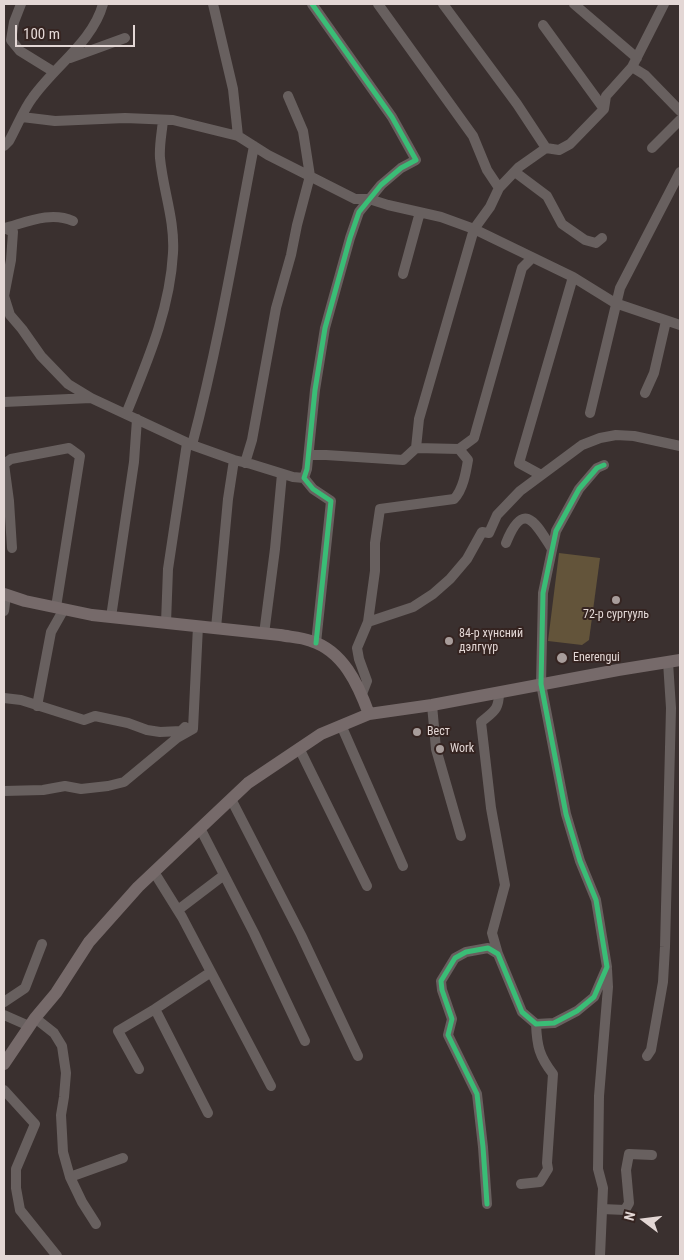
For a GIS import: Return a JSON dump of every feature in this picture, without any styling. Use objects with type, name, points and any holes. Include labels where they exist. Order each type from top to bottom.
[{"type":"main road","points":[[5,595],[25,601],[111,617],[301,638],[329,650],[342,662],[355,680],[369,714]]},
{"type":"main road","points":[[4,1064],[32,1022],[56,993],[89,942],[138,887],[248,783],[321,734],[369,714],[432,705],[674,661]]},
{"type":"street","points":[[20,4],[14,22],[12,40],[20,51],[54,72]]},
{"type":"street","points":[[4,146],[9,141],[32,98],[54,72],[70,58],[100,15],[103,4]]},
{"type":"street","points":[[213,4],[233,89],[238,136]]},
{"type":"street","points":[[304,478],[309,455],[315,390],[325,328],[359,212],[381,185],[416,160],[392,117],[312,4]]},
{"type":"street","points":[[378,4],[473,136],[487,170],[499,188]]},
{"type":"street","points":[[442,4],[517,104],[546,148]]},
{"type":"street","points":[[574,4],[634,62],[680,111]]},
{"type":"street","points":[[309,455],[403,460],[416,448],[419,419],[474,229],[490,207],[499,188],[515,172],[546,148],[559,150],[570,144],[604,109],[606,96],[634,62],[664,4]]},
{"type":"street","points":[[542,25],[604,109]]},
{"type":"street","points":[[70,58],[125,38]]},
{"type":"street","points":[[245,463],[252,440],[276,308],[291,256],[310,176],[303,131],[288,96]]},
{"type":"street","points":[[22,117],[55,121],[125,118],[173,120],[238,136],[268,155],[355,200],[368,199],[441,217],[474,229],[573,277],[615,303],[680,325]]},
{"type":"street","points":[[126,414],[166,308],[173,253],[171,212],[160,155],[162,120]]},
{"type":"street","points":[[652,148],[680,120]]},
{"type":"street","points":[[166,623],[168,569],[190,444],[205,395],[222,323],[254,146]]},
{"type":"street","points":[[515,172],[547,196],[562,224],[585,240],[596,243],[602,238]]},
{"type":"street","points":[[590,412],[620,288],[680,172]]},
{"type":"street","points":[[403,274],[420,212]]},
{"type":"street","points":[[4,228],[49,216],[73,221]]},
{"type":"street","points":[[4,228],[13,232],[12,260],[4,296],[10,315],[41,356],[68,384],[91,398],[190,444],[234,460],[282,474],[304,478],[313,489],[331,501],[316,643]]},
{"type":"street","points":[[416,448],[459,448],[474,438],[522,268],[532,258]]},
{"type":"street","points":[[541,475],[519,463],[573,277]]},
{"type":"street","points":[[645,393],[654,373],[666,321]]},
{"type":"street","points":[[4,402],[91,398]]},
{"type":"street","points":[[111,617],[134,462],[138,419]]},
{"type":"street","points":[[368,622],[414,607],[425,600],[450,579],[467,560],[482,532],[488,533],[497,515],[520,491],[582,445],[600,438],[616,435],[634,436],[680,446]]},
{"type":"street","points":[[12,548],[4,464],[11,459],[69,448],[80,456],[60,608],[51,632],[37,706]]},
{"type":"street","points":[[362,694],[366,681],[359,659],[358,648],[368,622],[380,509],[454,499],[458,495],[467,469],[468,460],[459,448]]},
{"type":"street","points":[[216,628],[228,499],[234,460]]},
{"type":"street","points":[[600,1256],[603,1188],[598,1169],[598,1096],[608,988],[607,967],[596,900],[580,861],[566,814],[541,684],[543,592],[556,531],[579,489],[597,468],[604,465]]},
{"type":"street","points":[[264,634],[282,474]]},
{"type":"street","points":[[506,543],[514,528],[524,518],[527,518],[533,520],[552,549]]},
{"type":"street","points":[[424,589],[425,600]]},
{"type":"street","points":[[4,611],[5,595]]},
{"type":"street","points":[[4,791],[43,790],[65,786],[81,789],[124,782],[176,738],[193,729],[198,626]]},
{"type":"street","points":[[647,1056],[651,1050],[663,982],[674,661]]},
{"type":"street","points":[[499,692],[497,709],[481,722],[491,808],[505,885],[492,933],[498,954],[522,1012],[536,1024],[554,1023],[577,1012],[594,998],[607,967]]},
{"type":"street","points":[[4,698],[21,700],[84,720],[95,716],[160,732],[181,731],[193,716]]},
{"type":"street","points":[[432,705],[436,750],[461,836]]},
{"type":"street","points":[[341,725],[403,866]]},
{"type":"street","points":[[299,748],[368,886]]},
{"type":"street","points":[[231,799],[301,935],[358,1056]]},
{"type":"street","points":[[200,828],[255,935],[306,1041]]},
{"type":"street","points":[[154,872],[178,910],[271,1086]]},
{"type":"street","points":[[178,910],[224,876]]},
{"type":"street","points":[[4,1002],[24,988],[42,944]]},
{"type":"street","points":[[486,1204],[483,1147],[477,1094],[448,1035],[452,1019],[440,981],[455,958],[466,952],[488,948],[498,954]]},
{"type":"street","points":[[139,1069],[118,1031],[211,972]]},
{"type":"street","points":[[155,1009],[208,1113]]},
{"type":"street","points":[[4,1015],[32,1022],[54,1033],[62,1046],[66,1073],[61,1115],[63,1152],[70,1177],[82,1202],[96,1224]]},
{"type":"street","points":[[521,1184],[540,1182],[548,1169],[552,1074],[544,1063],[537,1047],[536,1024]]},
{"type":"street","points":[[4,1090],[35,1124],[16,1169],[16,1188],[20,1210],[57,1256]]},
{"type":"street","points":[[602,1209],[624,1210],[630,1203],[626,1170],[629,1154],[652,1155]]},
{"type":"street","points":[[70,1177],[123,1158]]},
{"type":"shaded area","points":[[559,553],[600,558],[589,640],[582,645],[548,641]]},
{"type":"cycle path","points":[[312,4],[392,117],[416,160],[401,168],[381,185],[359,212],[325,328],[315,390],[307,469],[304,478],[313,489],[331,501],[316,643]]},
{"type":"cycle path","points":[[487,1204],[477,1094],[448,1035],[452,1019],[442,990],[441,981],[455,958],[466,952],[488,948],[498,954],[522,1012],[536,1024],[554,1023],[577,1011],[594,997],[607,967],[596,900],[580,861],[566,814],[541,684],[543,593],[556,531],[579,489],[597,468],[604,465]]},
{"type":"place","name":"72-р сургууль","points":[[616,600]]},
{"type":"place","name":"84-р хүнсний дэлгүүр","points":[[449,641]]},
{"type":"place","name":"Enerengui","points":[[562,658]]},
{"type":"place","name":"Вест","points":[[417,732]]},
{"type":"place","name":"Work","points":[[440,749]]}]
